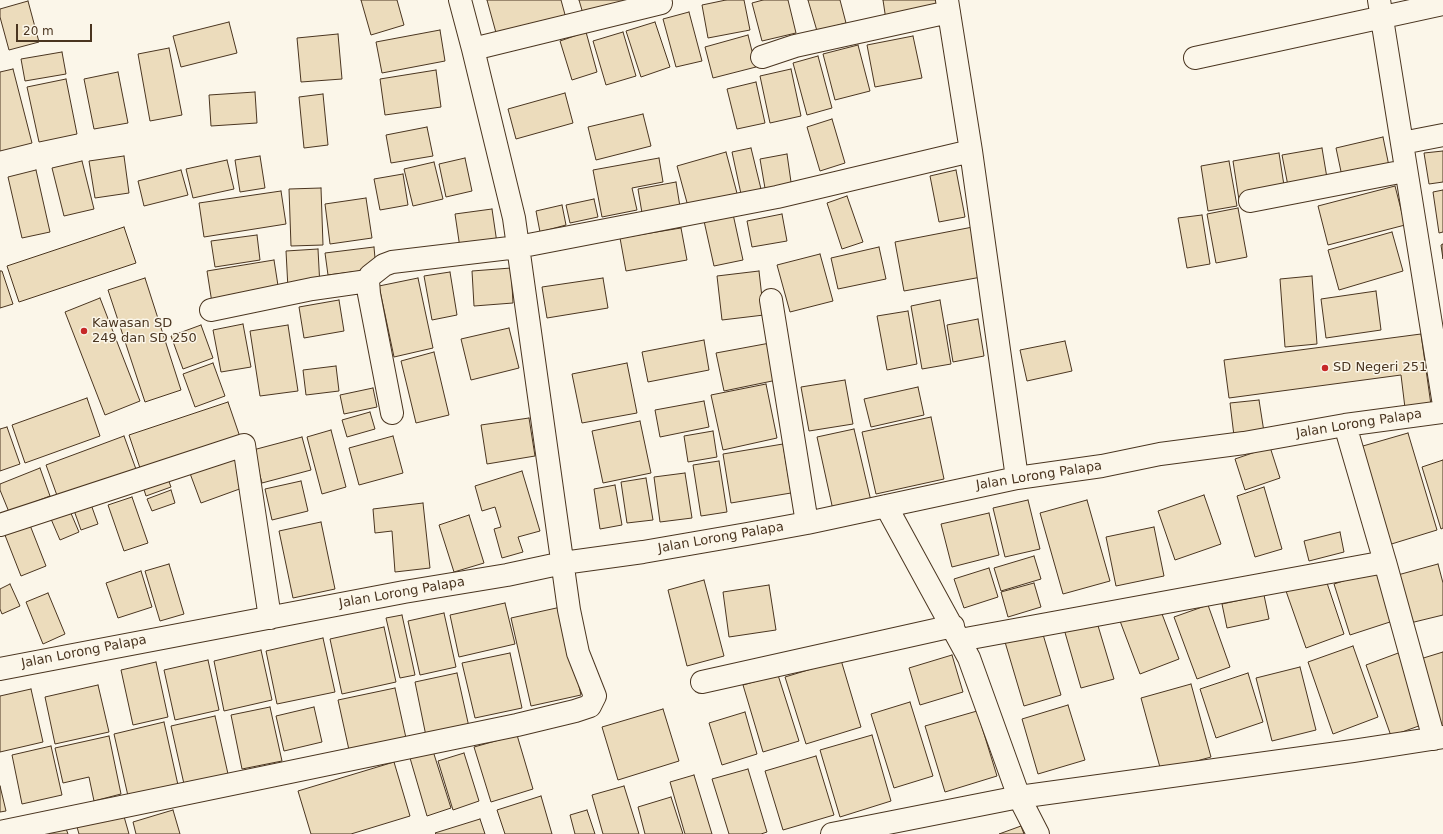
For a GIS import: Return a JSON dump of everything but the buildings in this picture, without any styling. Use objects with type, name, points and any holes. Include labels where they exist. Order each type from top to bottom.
[{"type":"street","points":[[0,832],[517,725],[590,706],[595,696],[578,653],[569,610],[514,218],[460,0]]},
{"type":"street","points":[[473,48],[661,3]]},
{"type":"street","points":[[1195,58],[1380,9],[1443,4]]},
{"type":"street","points":[[762,57],[795,46],[948,6],[971,151],[1017,478]]},
{"type":"street","points":[[1380,9],[1443,399]]},
{"type":"street","points":[[1402,144],[1443,135]]},
{"type":"street","points":[[392,413],[368,282],[370,276],[384,265],[392,262],[518,247],[777,197],[971,151]]},
{"type":"street","points":[[1250,201],[1405,171]]},
{"type":"street","points":[[211,310],[312,289],[368,282]]},
{"type":"street","points":[[770,300],[807,522]]},
{"type":"street","name":"Jalan Lorong Palapa","points":[[0,668],[404,592],[507,575],[563,563],[643,552],[807,522],[1017,478],[1102,466],[1160,454],[1244,443],[1345,425],[1443,412]]},
{"type":"street","points":[[832,834],[1019,797],[1352,752],[1438,738],[1345,425]]},
{"type":"street","points":[[0,525],[244,445],[270,618]]},
{"type":"street","points":[[886,506],[970,658],[1019,797],[1038,834]]},
{"type":"street","points":[[702,682],[956,633],[1385,562]]},
{"type":"place","name":"Kawasan SD 249 dan SD 250","points":[[84,331]]},
{"type":"place","name":"SD Negeri 251","points":[[1325,368]]}]
